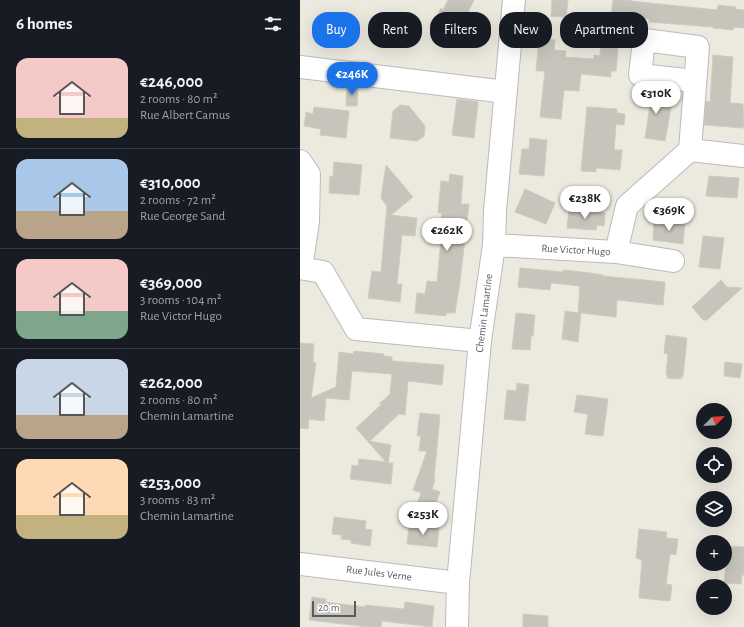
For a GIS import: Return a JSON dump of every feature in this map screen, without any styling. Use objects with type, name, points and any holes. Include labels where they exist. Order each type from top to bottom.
[{"type":"street","name":"Chemin Lamartine","points":[[457,627],[458,583],[480,341],[494,245],[495,211],[514,0]]},
{"type":"street","points":[[300,67],[506,92]]},
{"type":"street","points":[[695,82],[690,150],[744,156]]},
{"type":"street","name":"Rue Victor Hugo","points":[[494,245],[616,252],[627,206],[690,150]]},
{"type":"street","points":[[300,161],[309,174],[308,222],[300,268],[324,272],[356,329],[480,341]]},
{"type":"street","points":[[616,252],[673,261]]},
{"type":"street","name":"Rue Jules Verne","points":[[300,564],[458,583]]},
{"type":"building","points":[[448,0],[474,0],[468,12],[439,12],[441,8],[443,10]]},
{"type":"building","points":[[552,0],[568,0],[567,12],[560,12],[560,17],[552,16]]},
{"type":"building","points":[[613,0],[631,0],[717,10],[718,5],[736,7],[735,9],[744,10],[744,28],[734,27],[733,30],[649,22],[648,12],[612,12]]},
{"type":"building","points":[[552,40],[555,40],[554,50],[566,51],[565,57],[594,59],[594,55],[600,56],[600,48],[618,48],[616,71],[611,71],[611,77],[581,74],[579,91],[564,90],[561,119],[540,117],[545,71],[536,71],[538,48],[552,48]]},
{"type":"building","points":[[713,55],[733,57],[730,103],[743,104],[744,128],[704,125],[706,101],[710,102]]},
{"type":"building","points":[[347,86],[358,87],[357,106],[346,106]]},
{"type":"building","points":[[644,89],[661,91],[660,98],[665,99],[664,107],[671,108],[665,141],[645,138],[650,105],[642,104]]},
{"type":"building","points":[[457,99],[478,102],[474,138],[452,135]]},
{"type":"building","points":[[400,105],[409,106],[425,126],[424,136],[417,141],[390,138],[393,111]]},
{"type":"building","points":[[314,107],[349,111],[346,138],[320,135],[321,129],[304,126],[306,112],[313,114]]},
{"type":"building","points":[[587,107],[617,109],[617,113],[625,114],[624,125],[616,124],[614,150],[622,150],[620,170],[596,168],[596,172],[581,171]]},
{"type":"building","points":[[530,138],[547,140],[544,176],[519,174],[522,149],[529,149]]},
{"type":"building","points":[[334,162],[362,165],[359,195],[329,193],[330,176],[333,177]]},
{"type":"building","points":[[386,165],[413,197],[391,215],[417,218],[415,236],[402,235],[397,284],[402,284],[400,302],[368,298],[372,271],[381,272],[387,206],[381,198]]},
{"type":"building","points":[[450,174],[463,176],[461,204],[469,204],[455,313],[446,313],[446,316],[415,313],[417,293],[425,294],[427,281],[437,282],[441,239],[439,238],[442,213],[438,213],[441,181],[449,182]]},
{"type":"building","points":[[709,176],[739,178],[737,198],[706,196]]},
{"type":"building","points":[[525,189],[555,203],[546,224],[515,212]]},
{"type":"building","points":[[569,210],[605,213],[604,226],[597,225],[596,230],[567,228]]},
{"type":"building","points":[[654,220],[685,223],[683,244],[653,240]]},
{"type":"building","points":[[703,236],[724,238],[720,269],[699,267]]},
{"type":"building","points":[[520,268],[563,272],[564,270],[603,276],[665,282],[663,305],[617,300],[616,317],[581,313],[578,342],[562,339],[565,311],[578,313],[580,286],[551,283],[550,290],[518,287]]},
{"type":"building","points":[[721,280],[727,287],[742,288],[707,320],[703,320],[692,307]]},
{"type":"building","points":[[516,313],[535,315],[530,350],[512,349]]},
{"type":"building","points":[[666,335],[687,338],[683,377],[681,376],[681,379],[667,378],[668,354],[664,353]]},
{"type":"building","points":[[300,343],[314,344],[313,362],[316,363],[311,398],[336,387],[339,352],[353,354],[354,351],[384,354],[384,356],[392,357],[392,361],[444,365],[442,385],[408,381],[405,415],[399,414],[370,441],[391,445],[388,463],[393,463],[391,484],[350,479],[352,465],[358,466],[359,459],[386,462],[356,428],[382,404],[379,404],[390,394],[392,374],[352,371],[349,400],[326,398],[324,421],[309,419],[308,429],[300,428]]},
{"type":"building","points":[[725,362],[742,364],[740,378],[724,376]]},
{"type":"building","points":[[517,383],[529,385],[525,421],[504,419],[507,390],[516,391]]},
{"type":"building","points":[[577,395],[608,399],[603,436],[585,434],[588,414],[574,412]]},
{"type":"building","points":[[420,413],[440,415],[435,480],[432,489],[440,492],[434,508],[418,502],[421,493],[413,490],[427,451],[419,451],[421,436],[417,436]]},
{"type":"building","points":[[334,517],[366,521],[365,529],[372,530],[370,546],[351,543],[351,540],[341,539],[342,535],[332,534]]},
{"type":"building","points":[[409,525],[439,528],[437,547],[407,544]]},
{"type":"building","points":[[639,529],[667,532],[666,538],[678,539],[676,555],[670,554],[666,584],[672,585],[670,601],[639,598],[642,560],[636,558]]},
{"type":"building","points":[[732,546],[744,547],[744,575],[742,575],[741,584],[732,583],[732,579],[724,579],[725,571],[732,571]]},
{"type":"building","points":[[312,597],[326,599],[326,602],[365,607],[365,605],[404,609],[405,602],[434,606],[432,627],[382,621],[381,627],[368,627],[309,620]]},
{"type":"building","points":[[523,614],[548,616],[548,627],[523,627]]}]
